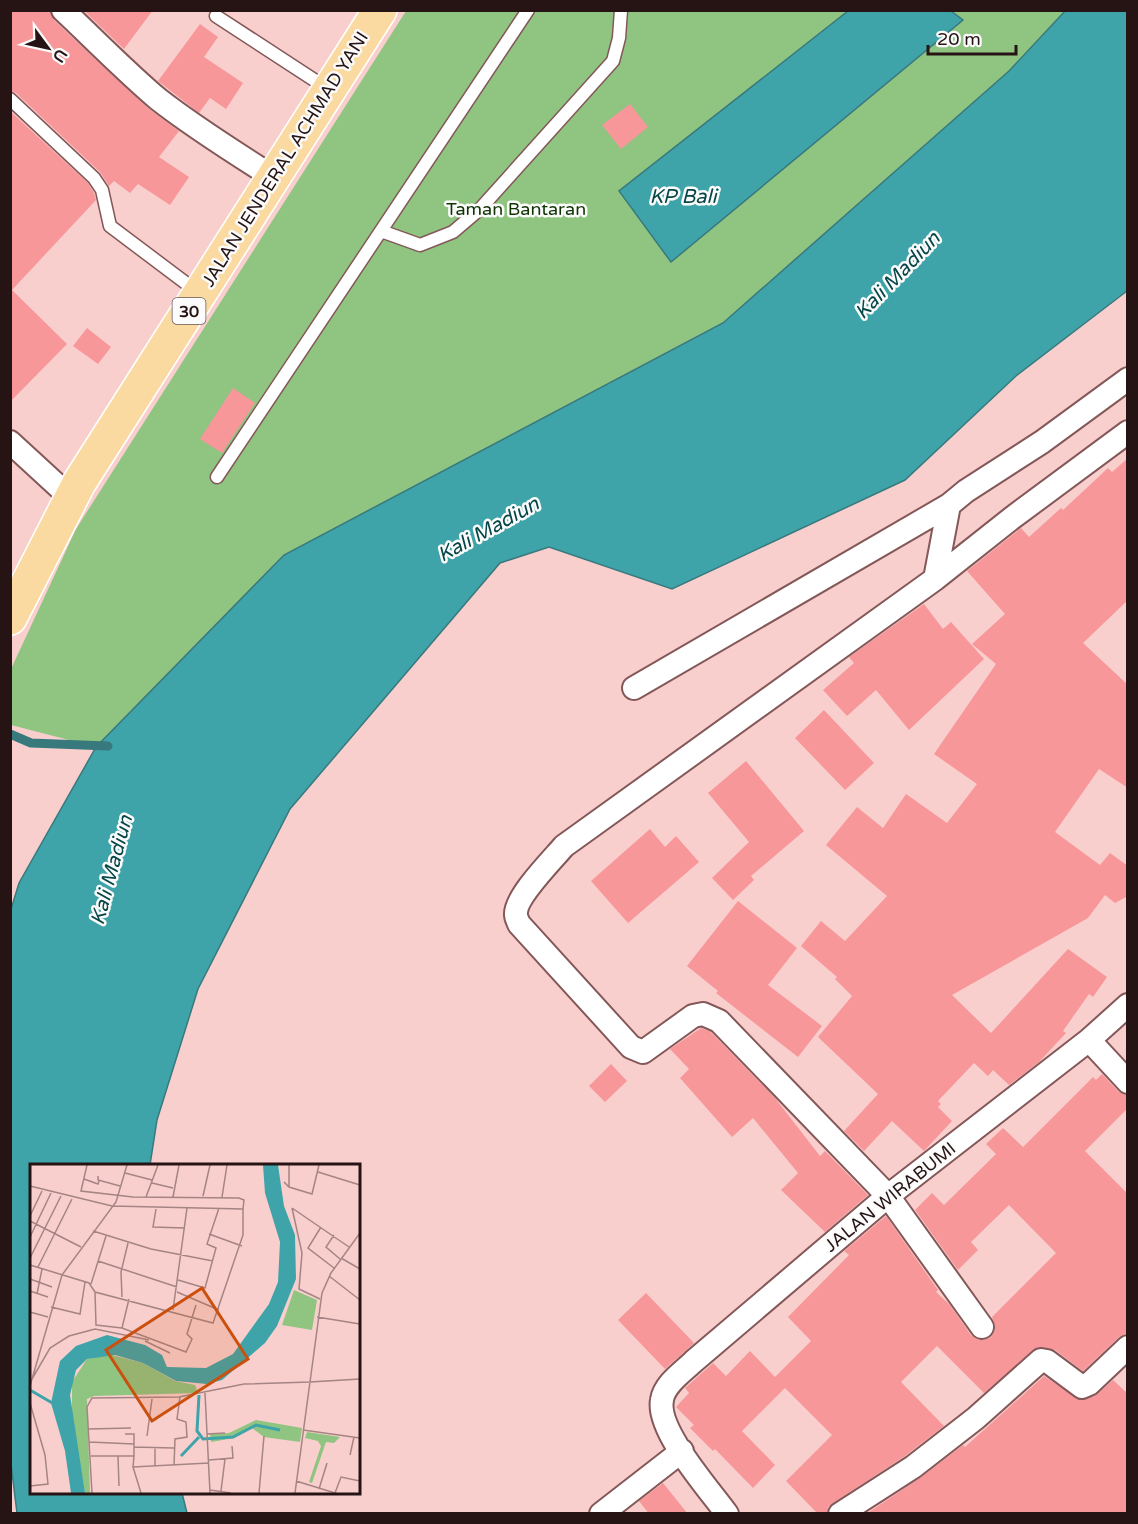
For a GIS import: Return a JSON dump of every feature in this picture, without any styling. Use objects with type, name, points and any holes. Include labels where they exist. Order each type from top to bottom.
[{"type":"highway","name":"JALAN JENDERAL ACHMAD YANI","points":[[10,618],[79,483],[380,10]]},
{"type":"street","points":[[63,10],[160,100],[207,135],[273,177]]},
{"type":"street","points":[[634,688],[949,505],[966,491],[1042,442],[1128,379]]},
{"type":"street","points":[[982,1327],[888,1196],[719,1021],[703,1014],[693,1016],[643,1052],[637,1052],[519,924],[515,914],[530,886],[564,846],[935,579],[1012,518],[1128,432]]},
{"type":"street","points":[[10,442],[72,499]]},
{"type":"street","points":[[935,579],[949,505]]},
{"type":"street","name":"JALAN WIRABUMI","points":[[682,1451],[671,1437],[663,1417],[662,1399],[669,1385],[694,1361],[888,1196],[1089,1040],[1128,1005]]},
{"type":"street","points":[[1089,1040],[1128,1082]]},
{"type":"street","points":[[840,1514],[913,1467],[976,1419],[1041,1360],[1047,1361],[1082,1387],[1089,1384],[1128,1347]]},
{"type":"street","points":[[601,1514],[682,1451],[727,1514]]},
{"type":"lane","points":[[217,477],[528,10]]},
{"type":"lane","points":[[381,231],[420,245],[453,232],[480,209],[613,61],[618,44],[621,10]]},
{"type":"lane","points":[[216,16],[329,90]]},
{"type":"lane","points":[[10,99],[94,178],[102,190],[110,226],[200,294]]},
{"type":"green space","name":"Taman Bantaran","points":[[406,11],[1066,11],[1009,71],[723,323],[284,555],[96,747],[11,725],[11,669],[76,529]]},
{"type":"water","name":"Kali Madiun","points":[[1066,10],[1127,11],[1127,291],[1016,376],[905,480],[672,589],[549,547],[500,563],[290,809],[198,989],[157,1120],[150,1164],[30,1164],[30,1494],[182,1494],[187,1513],[17,1513],[10,1456],[11,909],[19,883],[96,747],[284,555],[723,323],[1009,71]]},
{"type":"water","name":"KP Bali","points":[[848,11],[951,11],[963,20],[671,262],[619,191]]},
{"type":"building","points":[[10,10],[50,10],[54,20],[113,76],[149,109],[179,131],[159,157],[189,177],[170,205],[138,184],[130,193],[114,181],[109,186],[100,172],[16,93],[10,91]]},
{"type":"building","points":[[83,10],[153,10],[124,49]]},
{"type":"building","points":[[200,24],[218,37],[204,57],[243,83],[226,109],[210,98],[199,113],[158,81]]},
{"type":"building","points":[[630,104],[648,127],[621,149],[602,125]]},
{"type":"building","points":[[10,111],[88,183],[96,200],[12,290],[67,344],[10,402]]},
{"type":"building","points":[[87,328],[111,347],[98,364],[73,346]]},
{"type":"building","points":[[233,388],[255,403],[222,453],[200,439]]},
{"type":"building","points":[[1128,458],[1128,600],[1083,643],[1128,685],[1128,788],[1099,769],[1055,832],[1100,865],[1110,853],[1128,866],[1128,896],[1115,903],[1105,895],[1088,918],[952,995],[991,1033],[1068,949],[1107,977],[1093,997],[1089,994],[1063,1031],[1066,1033],[1039,1062],[1009,1085],[993,1070],[988,1076],[974,1063],[938,1101],[941,1104],[938,1107],[952,1121],[924,1151],[892,1121],[864,1151],[844,1131],[878,1094],[818,1037],[852,996],[835,979],[837,977],[801,946],[821,921],[845,941],[887,896],[826,845],[857,807],[883,828],[906,794],[947,823],[977,784],[934,754],[996,664],[972,644],[1005,614],[967,571],[1021,528],[1029,537],[1061,508],[1063,510],[1108,468],[1112,472]]},
{"type":"building","points":[[924,604],[943,629],[951,622],[984,659],[909,730],[876,690],[847,716],[823,690],[854,663],[849,657]]},
{"type":"building","points":[[824,710],[874,763],[845,790],[795,738]]},
{"type":"building","points":[[746,761],[804,831],[751,876],[754,880],[733,900],[712,878],[749,842],[708,793]]},
{"type":"building","points":[[650,829],[665,847],[676,836],[699,862],[628,923],[591,881]]},
{"type":"building","points":[[738,901],[797,948],[768,985],[822,1026],[798,1057],[716,993],[718,991],[687,966]]},
{"type":"building","points":[[701,1028],[711,1032],[775,1098],[820,1156],[825,1151],[868,1195],[825,1232],[781,1190],[798,1173],[753,1118],[732,1137],[680,1078],[689,1069],[670,1049]]},
{"type":"building","points":[[611,1064],[627,1081],[605,1102],[589,1086]]},
{"type":"building","points":[[1102,1074],[1118,1091],[1128,1095],[1128,1108],[1085,1151],[1128,1194],[1128,1332],[1119,1337],[1083,1371],[1055,1350],[1038,1347],[984,1393],[937,1346],[901,1382],[944,1426],[905,1456],[833,1503],[828,1507],[827,1514],[818,1514],[786,1481],[832,1435],[785,1388],[742,1431],[775,1465],[753,1488],[715,1449],[713,1451],[690,1428],[694,1425],[676,1407],[689,1393],[685,1388],[713,1363],[726,1376],[750,1351],[775,1377],[811,1341],[788,1317],[849,1255],[844,1251],[886,1216],[938,1290],[936,1292],[949,1304],[971,1335],[976,1339],[990,1338],[995,1326],[992,1317],[1056,1253],[1009,1205],[971,1242],[978,1250],[958,1270],[915,1210],[932,1193],[944,1205],[996,1154],[986,1144],[1003,1128],[1023,1147],[1093,1077],[1096,1080]]},
{"type":"building","points":[[646,1293],[694,1343],[665,1369],[618,1320]]},
{"type":"building","points":[[1044,1376],[1080,1400],[1095,1396],[1113,1380],[1128,1394],[1128,1514],[866,1514],[920,1478],[963,1445],[965,1447]]},
{"type":"building","points":[[663,1483],[688,1514],[649,1514],[639,1501]]},
{"type":"waterway","points":[[10,734],[31,743],[108,746]]}]
